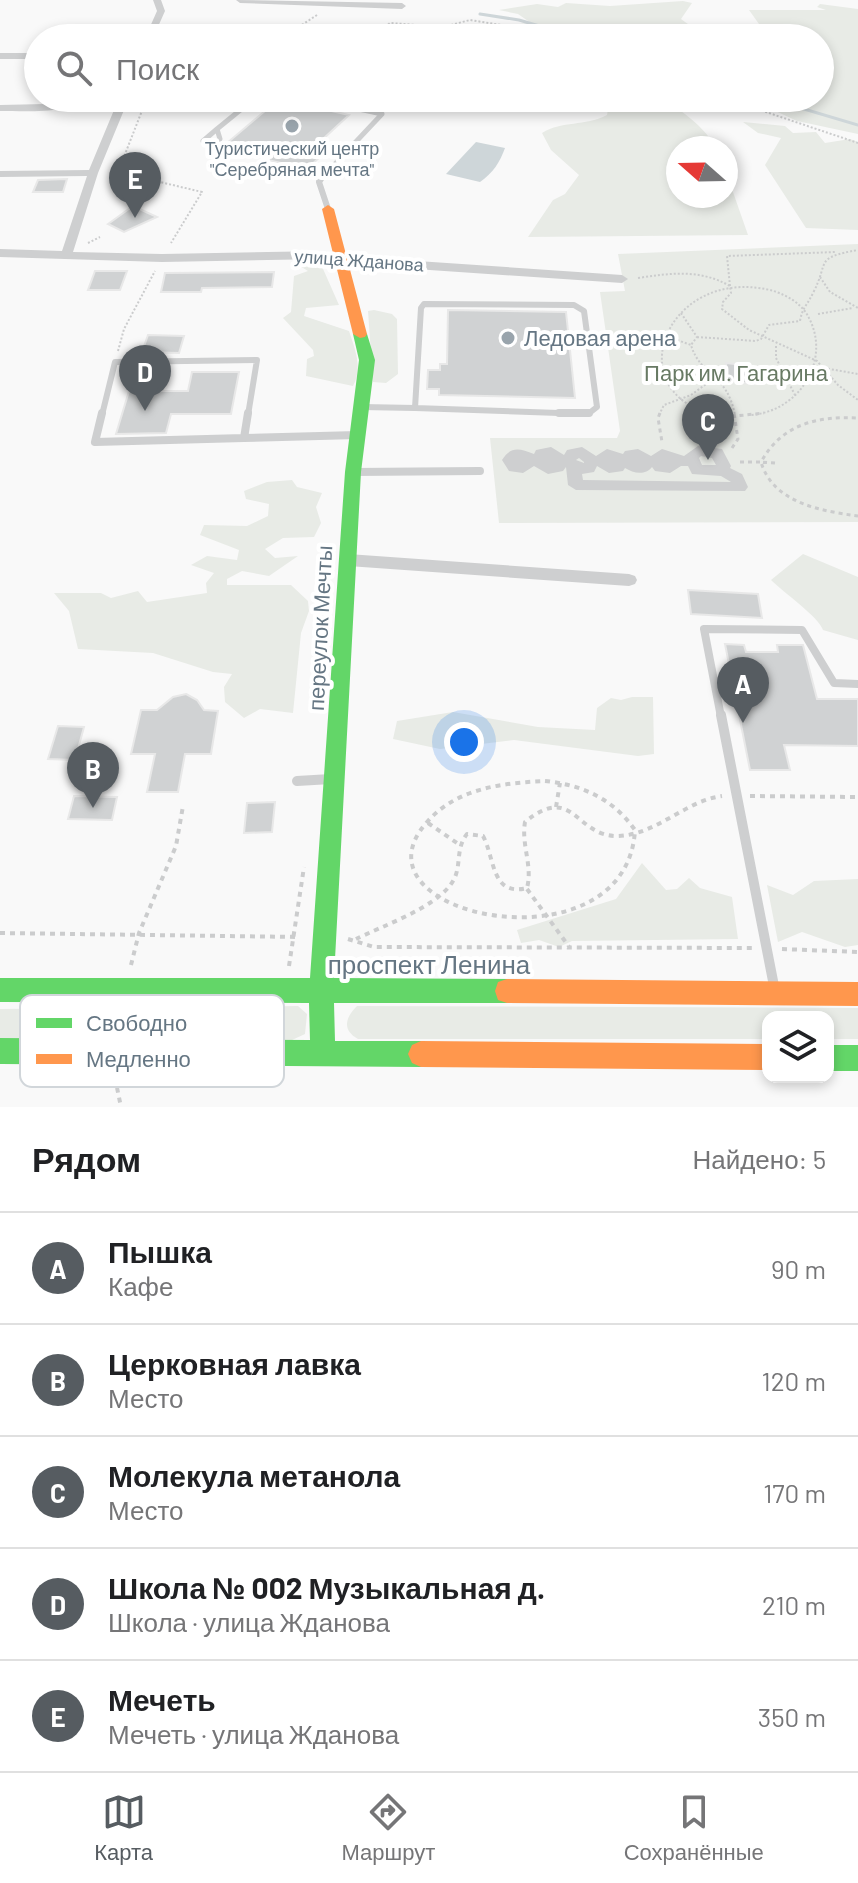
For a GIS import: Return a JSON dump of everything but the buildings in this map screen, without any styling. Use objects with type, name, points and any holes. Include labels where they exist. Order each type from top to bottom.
[{"type":"main road","name":"переулок Мечты","points":[[323,1055],[321,991],[353,472],[367,360],[328,209]]},
{"type":"main road","name":"проспект Ленина","points":[[0,990],[775,991],[858,994]]},
{"type":"main road","points":[[284,1054],[762,1057]]},
{"type":"main road","points":[[834,1058],[858,1058]]},
{"type":"street","points":[[155,24],[161,11],[157,0]]},
{"type":"street","points":[[240,0],[329,5],[403,3]]},
{"type":"street","points":[[0,56],[24,56]]},
{"type":"street","points":[[0,108],[24,108]]},
{"type":"street","points":[[67,253],[93,173],[118,112]]},
{"type":"street","points":[[0,174],[93,173]]},
{"type":"street","name":"улица Жданова","points":[[0,253],[162,258],[324,255],[342,260],[622,279]]},
{"type":"street","points":[[567,463],[576,485],[740,487],[737,478],[721,461],[698,451],[691,457],[667,460]]},
{"type":"street","points":[[485,466],[509,460],[517,453],[527,454],[534,460],[541,454],[551,452],[567,463],[589,468],[607,454],[616,455],[624,461],[630,455],[638,454],[703,472],[721,461]]},
{"type":"street","points":[[348,560],[629,580]]},
{"type":"lane","points":[[217,129],[238,112]]},
{"type":"lane","points":[[328,209],[319,182],[382,114],[373,112]]},
{"type":"lane","points":[[361,407],[588,414],[597,407],[584,311],[574,305],[424,304],[421,308],[415,408]]},
{"type":"lane","points":[[244,439],[257,360],[115,362],[95,442],[244,439],[358,435]]},
{"type":"lane","points":[[353,472],[485,466]]},
{"type":"lane","points":[[775,991],[704,629],[802,630],[834,683],[858,684]]},
{"type":"lane","points":[[297,781],[335,778]]},
{"type":"path","points":[[302,24],[329,5]]},
{"type":"path","points":[[455,24],[470,20],[495,24]]},
{"type":"path","points":[[115,362],[124,329],[202,192],[118,172],[142,112]]},
{"type":"path","points":[[766,112],[858,143]]},
{"type":"path","points":[[858,250],[727,256],[731,293],[723,302],[722,309],[749,330],[775,344],[807,355],[858,400]]},
{"type":"path","points":[[697,337],[756,341],[764,336],[769,325],[800,321],[803,305],[813,295],[823,262],[844,251]]},
{"type":"path","points":[[622,279],[684,272],[712,278],[730,286]]},
{"type":"path","points":[[819,273],[830,292],[857,308]]},
{"type":"path","points":[[816,379],[785,405],[748,417],[703,412],[678,397],[661,369],[663,343],[673,320],[681,313],[730,286],[782,289],[807,302],[818,314],[857,308]]},
{"type":"path","points":[[681,313],[697,337]]},
{"type":"path","points":[[643,332],[652,335],[654,341],[649,346],[641,347],[632,343],[630,337],[643,332]]},
{"type":"path","points":[[666,336],[691,345]]},
{"type":"path","points":[[691,345],[697,337]]},
{"type":"path","points":[[654,341],[663,343]]},
{"type":"path","points":[[775,344],[776,358],[796,397]]},
{"type":"path","points":[[691,345],[696,361],[723,383],[735,417],[736,444],[721,461]]},
{"type":"path","points":[[824,369],[826,358]]},
{"type":"path","points":[[824,369],[858,374]]},
{"type":"path","points":[[667,460],[658,418],[664,405],[678,397],[691,395],[714,378]]},
{"type":"path","points":[[858,418],[838,416],[784,431],[766,450],[761,462],[762,471],[771,484],[784,493],[815,507],[858,516]]},
{"type":"path","points":[[721,461],[775,463]]},
{"type":"path","points":[[556,807],[560,782]]},
{"type":"path","points":[[560,782],[614,804],[635,830],[631,863],[609,891],[545,916],[504,917],[465,911],[436,897],[420,881],[412,860],[414,843],[427,822],[443,806],[472,791],[508,783],[560,782]]},
{"type":"path","points":[[570,948],[527,888],[530,873],[522,838],[525,822],[543,808],[556,807],[583,817],[597,831],[619,836],[662,822],[690,802],[710,796],[858,797]]},
{"type":"path","points":[[124,989],[139,933],[176,846],[183,806]]},
{"type":"path","points":[[427,822],[457,843]]},
{"type":"path","points":[[356,939],[436,897],[453,881],[457,843],[467,834],[483,836],[491,851],[495,877],[511,890],[527,888]]},
{"type":"path","points":[[0,933],[356,939],[374,947],[767,948],[858,952]]},
{"type":"path","points":[[117,1087],[121,1107]]},
{"type":"green space","points":[[566,3],[610,6],[692,3],[681,19],[688,24],[520,24],[531,23],[518,14],[499,10],[537,4],[558,7]]},
{"type":"green space","points":[[820,4],[858,9],[858,134],[797,121],[778,112],[834,112],[834,24],[759,24],[749,10],[826,10],[817,7]]},
{"type":"green space","points":[[608,112],[682,112],[708,136],[666,136],[666,208],[738,206],[748,235],[528,237],[553,200],[565,194],[579,175],[551,150],[542,133],[558,126],[607,115]]},
{"type":"green space","points":[[743,122],[785,126],[793,133],[816,132],[825,143],[850,139],[858,142],[858,230],[806,228],[765,165],[781,138],[758,133]]},
{"type":"green space","name":"Парк им. Гагарина","points":[[858,244],[858,522],[499,523],[490,438],[617,438],[620,431],[600,292],[625,291],[618,254]]},
{"type":"green space","points":[[303,260],[320,262],[339,305],[306,308],[304,316],[349,331],[358,365],[353,386],[306,376],[307,359],[314,356],[313,350],[283,318],[291,312],[294,276],[308,271],[295,263]]},
{"type":"green space","points":[[368,311],[392,314],[397,319],[398,374],[386,383],[373,382]]},
{"type":"green space","points":[[292,480],[297,487],[322,493],[316,507],[321,523],[314,537],[283,538],[265,549],[275,558],[298,556],[269,576],[242,571],[227,579],[227,585],[291,585],[308,601],[309,611],[301,633],[293,713],[260,709],[244,718],[225,702],[224,687],[232,674],[213,672],[153,653],[78,649],[69,611],[54,593],[101,593],[111,598],[138,591],[147,602],[207,593],[206,583],[214,573],[191,565],[207,556],[237,560],[239,550],[200,535],[204,525],[247,526],[268,516],[269,504],[246,499],[244,491],[267,482]]},
{"type":"green space","points":[[803,554],[858,577],[858,640],[823,630],[808,612],[771,580]]},
{"type":"green space","points":[[653,697],[654,754],[638,756],[514,740],[440,749],[393,739],[397,721],[453,712],[538,727],[595,730],[597,708],[611,698],[621,700]]},
{"type":"green space","points":[[642,863],[666,890],[677,889],[689,878],[700,888],[732,897],[738,939],[572,941],[559,947],[539,940],[521,943],[517,930],[616,899]]},
{"type":"green space","points":[[858,879],[858,945],[845,947],[802,932],[778,942],[767,885],[793,895],[814,881]]},
{"type":"green space","points":[[284,1006],[298,1006],[307,1014],[305,1034],[284,1040]]},
{"type":"green space","points":[[357,1006],[858,1008],[858,1039],[834,1039],[834,1011],[762,1011],[762,1039],[358,1039],[347,1028],[350,1015]]},
{"type":"green space","points":[[0,1009],[20,1009],[20,1039],[0,1039]]},
{"type":"shaded area","points":[[476,142],[505,148],[489,175],[480,182],[446,174]]},
{"type":"waterway","points":[[480,14],[533,24]]},
{"type":"waterway","points":[[814,112],[858,125]]},
{"type":"traffic: fast","points":[[323,1055],[321,991],[353,472],[367,360],[360,334]]},
{"type":"traffic: fast","points":[[0,990],[507,991]]},
{"type":"traffic: fast","points":[[0,1051],[20,1051]]},
{"type":"traffic: fast","points":[[284,1053],[421,1054]]},
{"type":"traffic: fast","points":[[834,1058],[858,1058]]},
{"type":"traffic: slow","points":[[328,209],[360,334]]},
{"type":"traffic: slow","points":[[507,991],[858,994]]},
{"type":"traffic: slow","points":[[421,1054],[762,1057]]},
{"type":"place","name":"Туристический центр \"Серебряная мечта\"","points":[[292,126]]},
{"type":"place","name":"Мечеть","points":[[135,218]]},
{"type":"place","name":"Ледовая арена","points":[[508,338]]},
{"type":"place","name":"Школа № 002 Музыкальная д.","points":[[145,411]]},
{"type":"place","name":"Молекула метанола","points":[[708,460]]},
{"type":"place","name":"Пышка","points":[[743,723]]},
{"type":"place","name":"Церковная лавка","points":[[93,808]]}]
